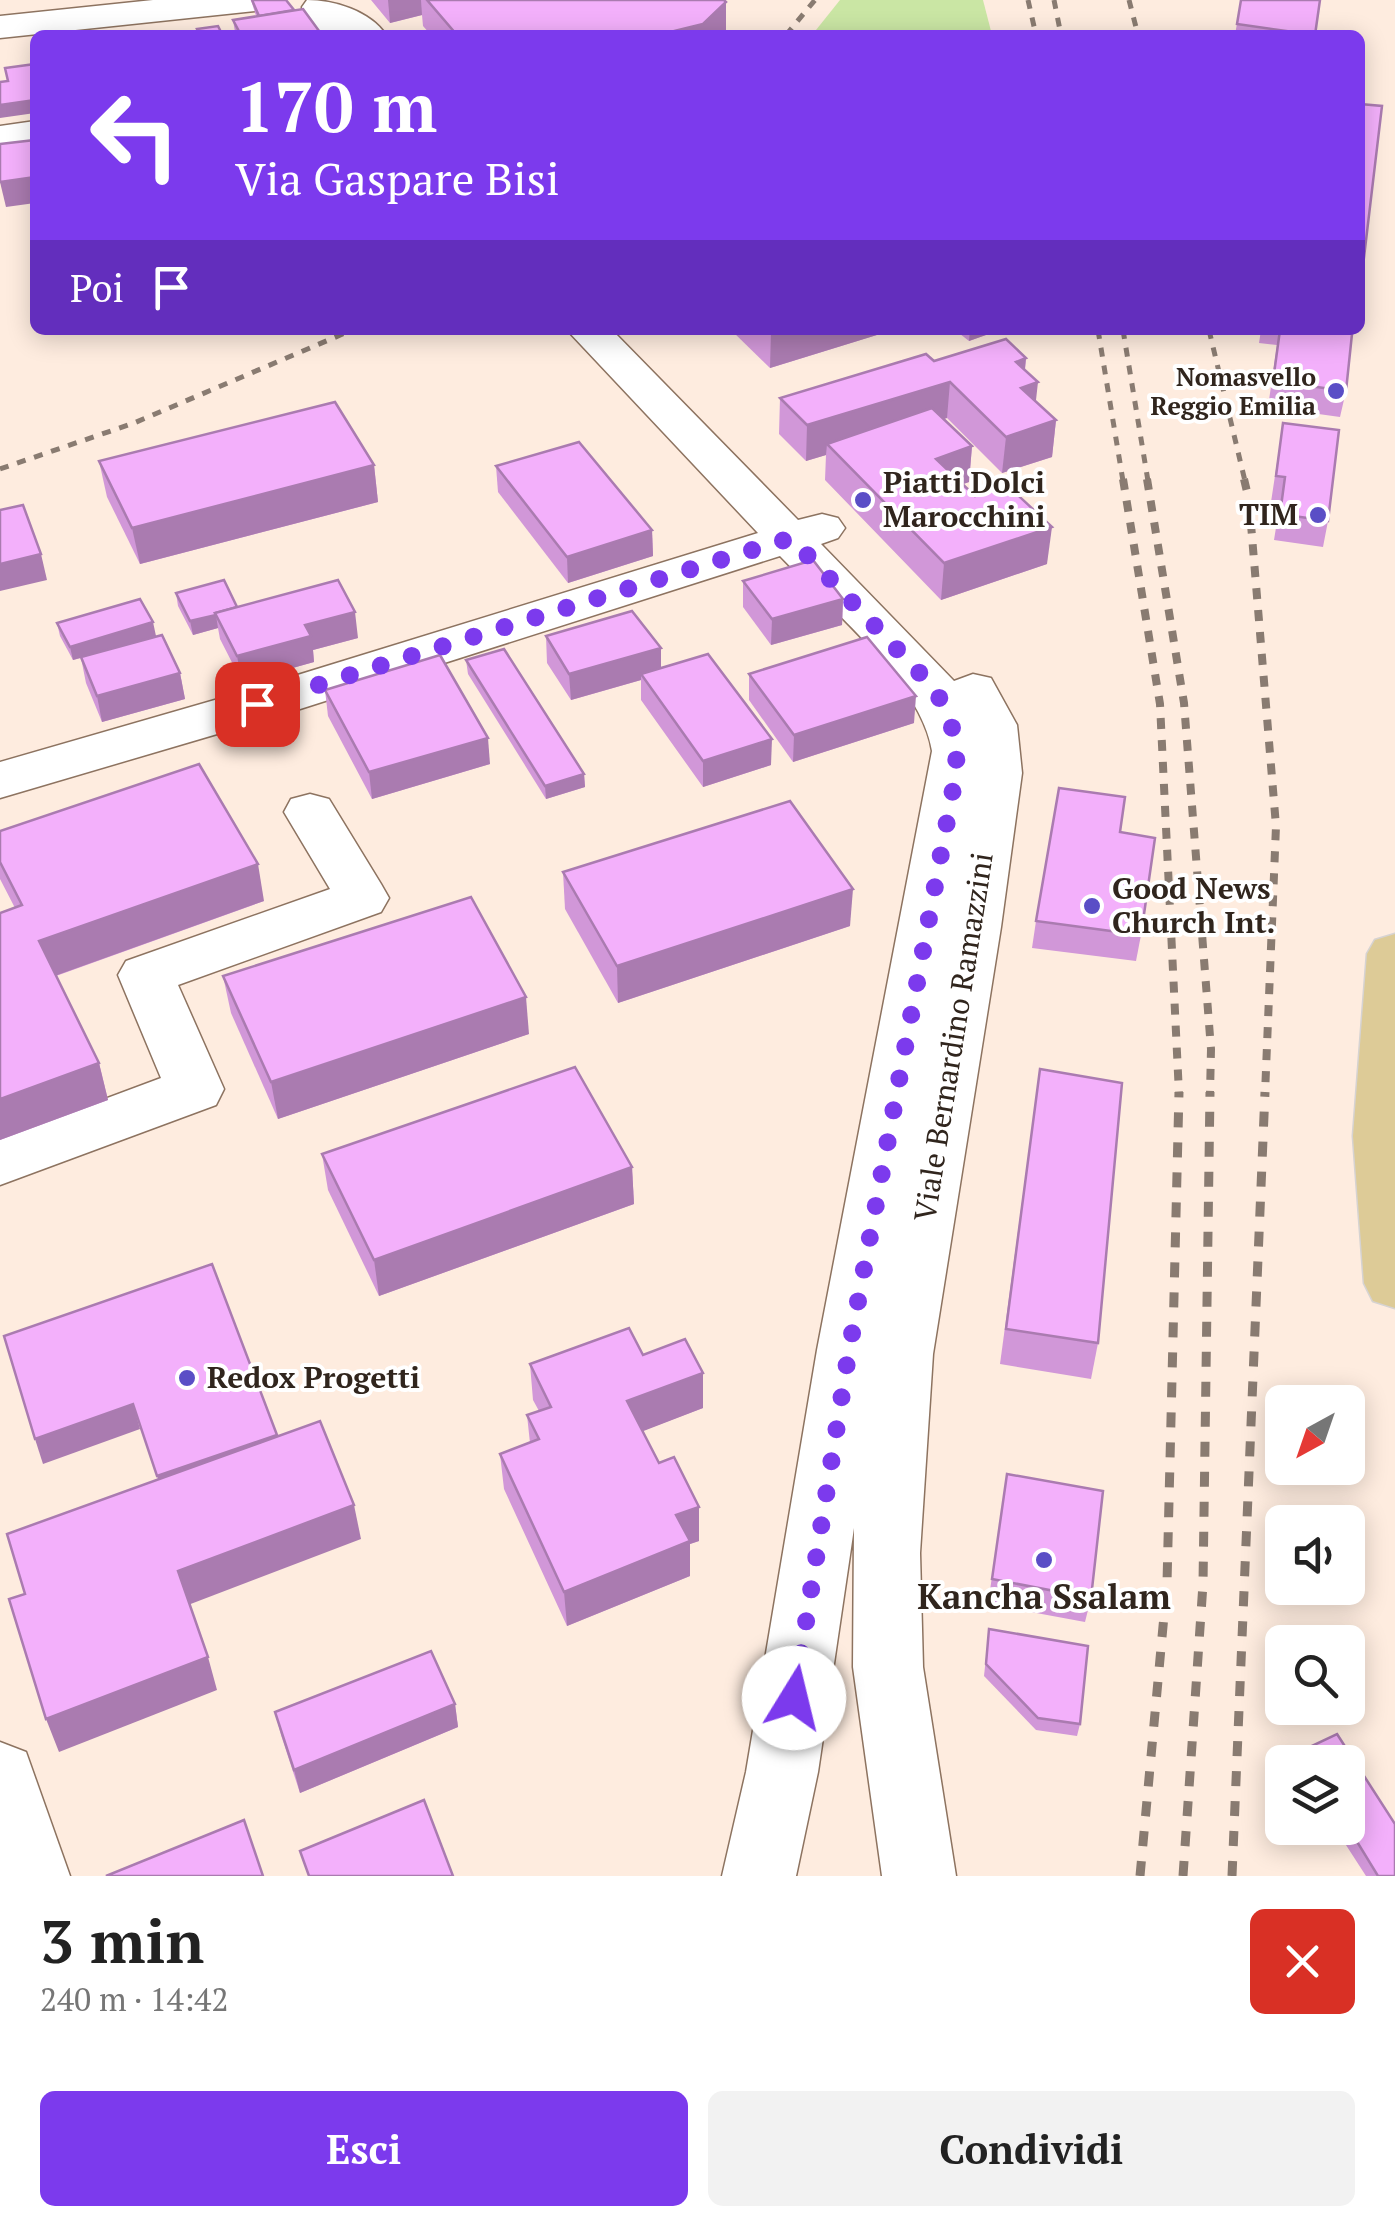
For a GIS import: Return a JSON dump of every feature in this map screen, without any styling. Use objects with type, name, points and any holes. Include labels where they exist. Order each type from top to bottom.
[{"type":"main road","points":[[1395,954],[1389,1142],[1395,1282]]},
{"type":"street","points":[[0,27],[255,0]]},
{"type":"street","points":[[320,14],[357,30]]},
{"type":"street","points":[[0,138],[30,134]]},
{"type":"street","name":"Viale Bernardino Ramazzini","points":[[593,335],[968,682],[992,725],[996,772],[974,927],[900,1354],[886,1554],[888,1666],[919,1876]]},
{"type":"street","name":"Viale Bernardino Ramazzini","points":[[644,335],[932,686],[954,726],[958,751],[849,1350],[782,1772],[759,1876]]},
{"type":"street","points":[[0,780],[275,699],[808,532]]},
{"type":"street","points":[[0,1162],[194,1089],[146,975],[362,898],[310,812]]},
{"type":"street","points":[[0,1776],[33,1876]]},
{"type":"green space","points":[[840,0],[983,0],[991,30],[816,30]]},
{"type":"building","points":[[252,0],[286,0],[294,10],[259,16]]},
{"type":"building","points":[[427,0],[726,2],[703,24],[678,30],[453,30]]},
{"type":"building","points":[[1241,0],[1320,0],[1316,30],[1237,24]]},
{"type":"building","points":[[303,9],[318,30],[238,30],[233,20]]},
{"type":"building","points":[[30,65],[30,101],[0,105],[0,82],[8,81],[5,68]]},
{"type":"building","points":[[1365,104],[1382,106],[1365,249]]},
{"type":"building","points":[[30,141],[30,178],[0,182],[0,144]]},
{"type":"building","points":[[1279,335],[1352,335],[1346,391],[1273,381]]},
{"type":"building","points":[[1006,339],[1026,358],[1016,362],[1038,382],[1021,388],[1056,420],[1006,437],[950,382],[807,425],[780,398],[926,354],[934,361]]},
{"type":"building","points":[[335,402],[374,465],[132,528],[99,461]]},
{"type":"building","points":[[932,408],[972,446],[936,459],[975,496],[1007,485],[1052,527],[944,563],[827,444]]},
{"type":"building","points":[[1283,423],[1339,430],[1328,521],[1280,514],[1285,477],[1276,476]]},
{"type":"building","points":[[579,442],[652,530],[567,557],[496,466]]},
{"type":"building","points":[[23,505],[41,554],[0,564],[0,510]]},
{"type":"building","points":[[813,560],[843,599],[772,619],[743,581]]},
{"type":"building","points":[[224,580],[237,607],[190,621],[176,593]]},
{"type":"building","points":[[338,580],[355,612],[305,625],[311,636],[237,656],[215,613]]},
{"type":"building","points":[[140,599],[153,622],[70,647],[57,623]]},
{"type":"building","points":[[632,611],[661,648],[569,674],[546,636]]},
{"type":"building","points":[[162,635],[180,673],[97,696],[81,657]]},
{"type":"building","points":[[867,637],[916,696],[794,735],[749,674]]},
{"type":"building","points":[[504,649],[584,774],[545,786],[466,660]]},
{"type":"building","points":[[708,654],[772,739],[703,761],[641,674]]},
{"type":"building","points":[[440,655],[488,738],[369,772],[325,690]]},
{"type":"building","points":[[199,764],[258,864],[39,941],[99,1063],[0,1099],[0,913],[22,905],[0,862],[0,831]]},
{"type":"building","name":"Good News Church Int.","points":[[1059,788],[1125,797],[1120,832],[1155,838],[1141,935],[1036,921]]},
{"type":"building","points":[[790,801],[853,889],[617,966],[563,872]]},
{"type":"building","points":[[471,897],[526,997],[271,1082],[223,976]]},
{"type":"building","points":[[575,1067],[632,1167],[374,1260],[322,1154]]},
{"type":"building","points":[[1040,1069],[1122,1083],[1098,1343],[1006,1329]]},
{"type":"building","points":[[212,1264],[277,1435],[157,1476],[133,1404],[35,1439],[4,1336]]},
{"type":"building","points":[[629,1328],[643,1355],[685,1339],[703,1373],[627,1401],[659,1463],[674,1457],[699,1507],[676,1515],[690,1541],[564,1592],[500,1454],[539,1439],[527,1415],[551,1407],[530,1364]]},
{"type":"building","points":[[320,1421],[354,1505],[178,1571],[208,1657],[46,1719],[9,1599],[25,1594],[7,1534]]},
{"type":"building","name":"Kancha Ssalam","points":[[1007,1474],[1103,1491],[1091,1598],[992,1579]]},
{"type":"building","points":[[989,1629],[1088,1646],[1080,1724],[1038,1718],[986,1664]]},
{"type":"building","points":[[431,1651],[455,1704],[294,1770],[275,1712]]},
{"type":"building","points":[[1337,1734],[1344,1745],[1314,1745]]},
{"type":"building","points":[[1365,1777],[1395,1824],[1395,1876],[1378,1876],[1359,1845],[1365,1845]]},
{"type":"building","points":[[424,1800],[453,1876],[309,1876],[300,1851]]},
{"type":"building","points":[[244,1820],[263,1876],[106,1876]]},
{"type":"railway","points":[[790,30],[815,0]]},
{"type":"railway","points":[[1028,0],[1035,30]]},
{"type":"railway","points":[[1054,0],[1060,30]]},
{"type":"railway","points":[[1129,0],[1137,30]]},
{"type":"railway","points":[[0,469],[134,423],[340,335]]},
{"type":"railway","points":[[1099,335],[1123,481]]},
{"type":"railway","points":[[1124,335],[1148,481]]},
{"type":"railway","points":[[1210,335],[1245,481]]},
{"type":"railway","points":[[1123,479],[1160,704],[1179,1093]]},
{"type":"railway","points":[[1147,479],[1184,703],[1211,1049],[1210,1094]]},
{"type":"railway","points":[[1244,479],[1249,500],[1276,826],[1265,1094]]},
{"type":"railway","points":[[1183,1876],[1203,1584],[1210,1092]]},
{"type":"railway","points":[[1232,1876],[1265,1092]]},
{"type":"railway","points":[[1140,1876],[1167,1583],[1179,1093]]},
{"type":"place","name":"Nomasvello Reggio Emilia","points":[[1336,391]]},
{"type":"place","name":"Piatti Dolci Marocchini","points":[[863,500]]},
{"type":"place","name":"TIM","points":[[1318,515]]},
{"type":"place","name":"Good News Church Int.","points":[[1092,906]]},
{"type":"place","name":"Redox Progetti","points":[[187,1378]]},
{"type":"place","name":"Kancha Ssalam","points":[[1044,1560]]},
{"type":"route","points":[[257,704],[791,538],[932,686],[944,705],[954,726],[956,773],[849,1350],[794,1698]]}]
